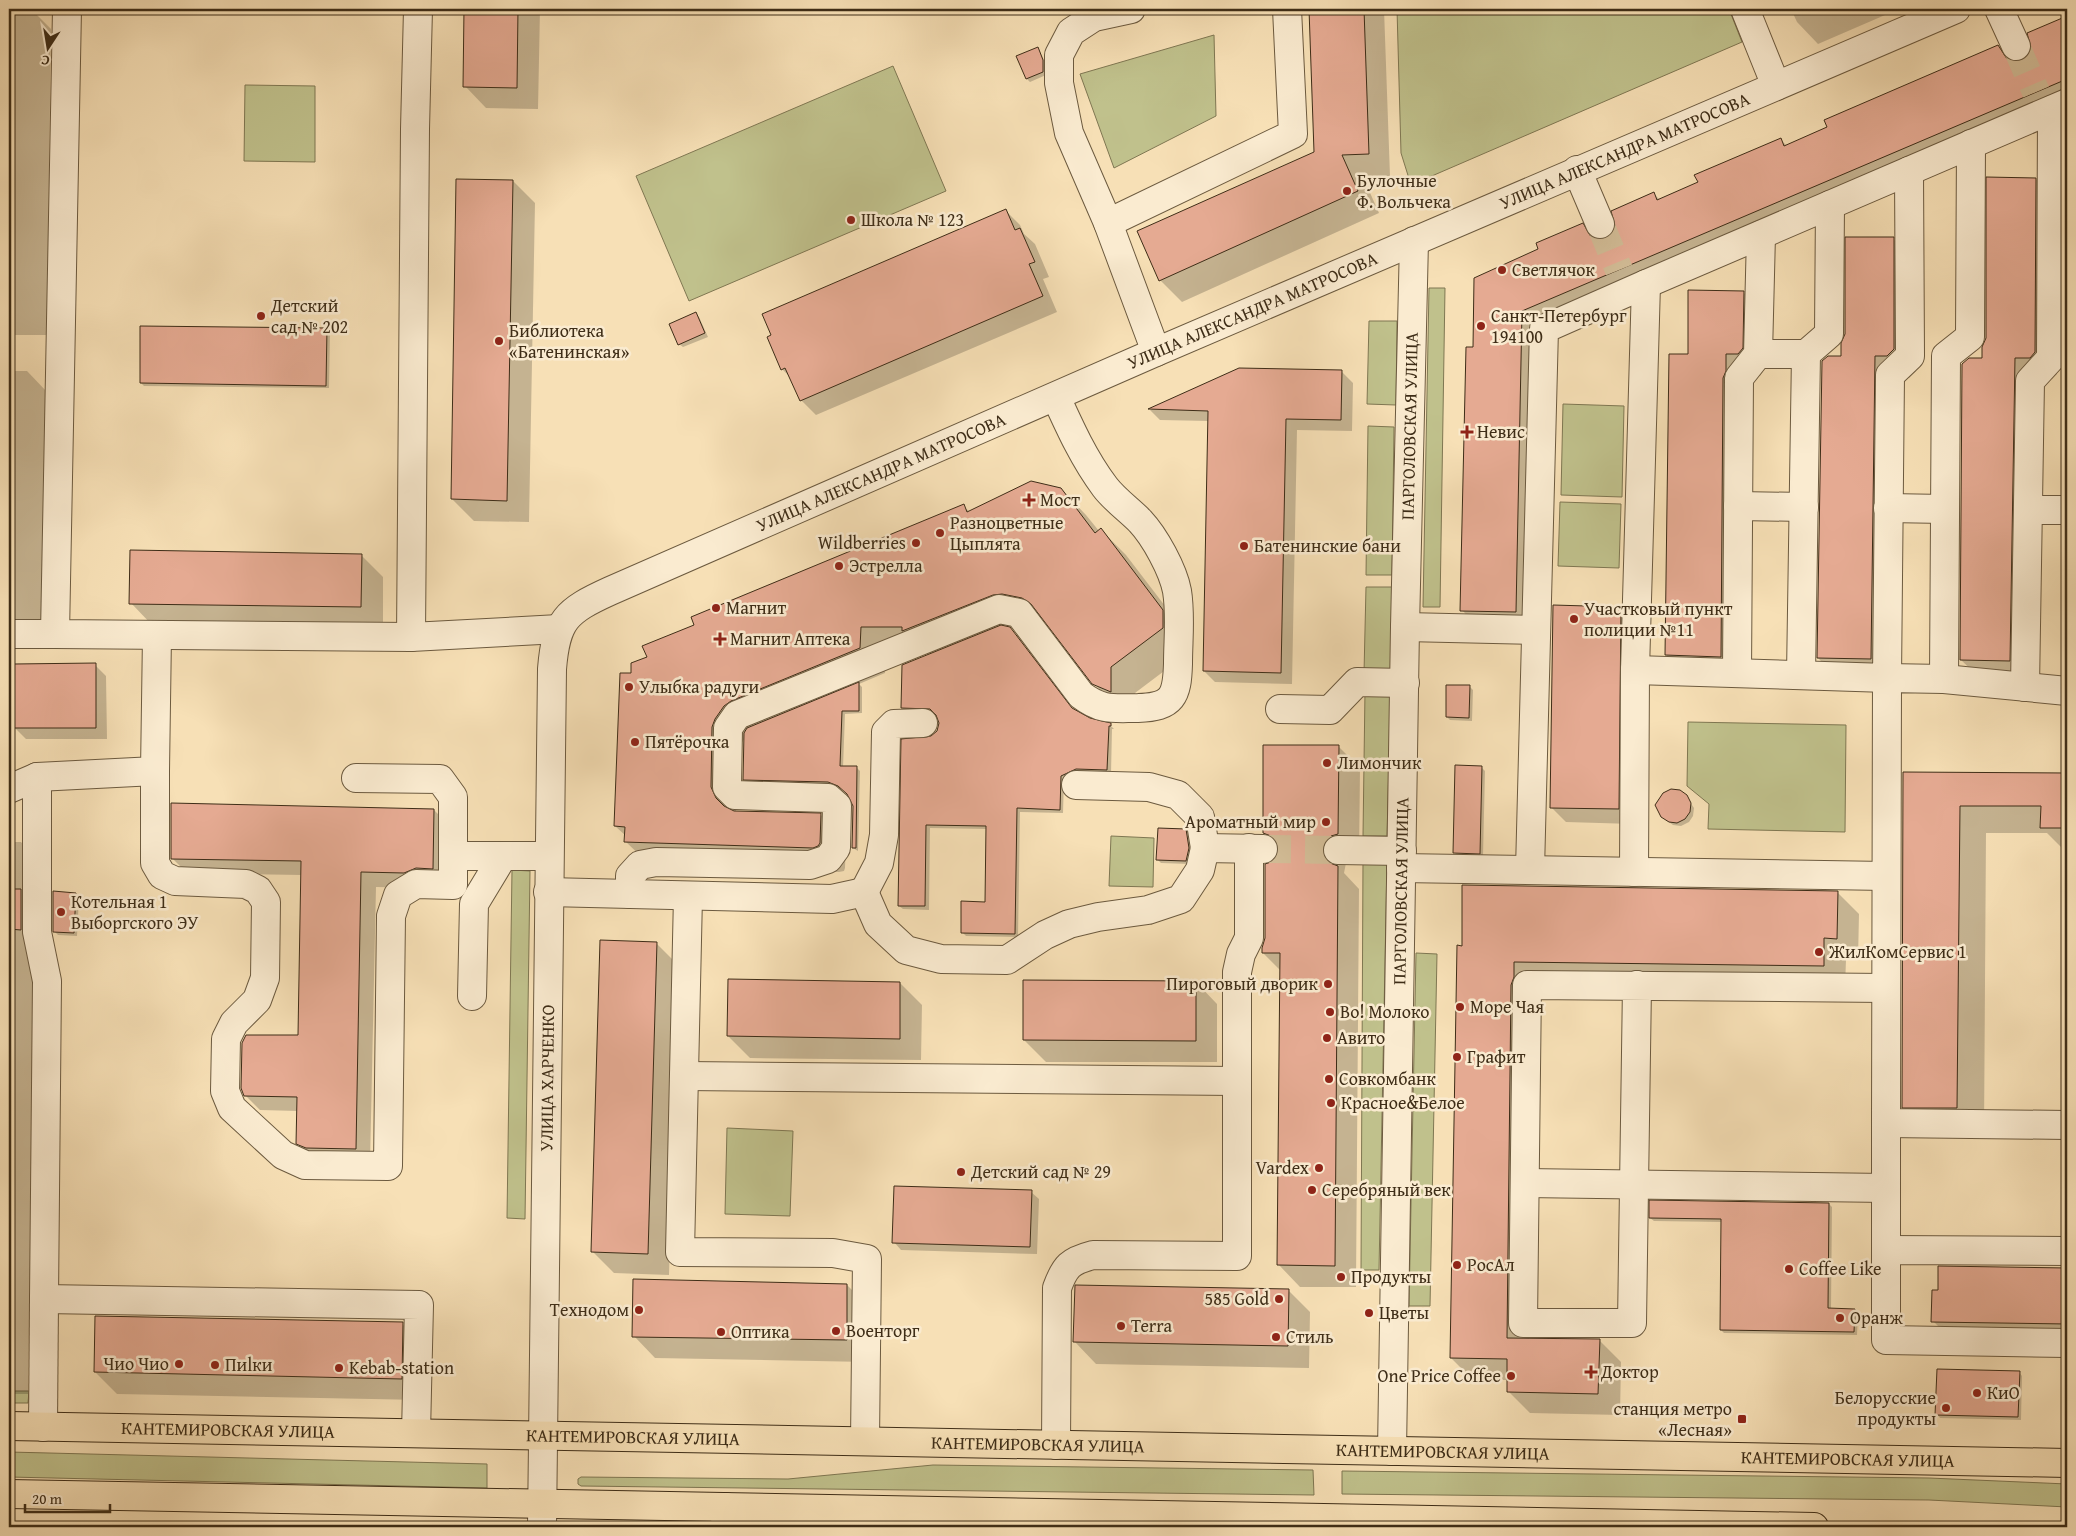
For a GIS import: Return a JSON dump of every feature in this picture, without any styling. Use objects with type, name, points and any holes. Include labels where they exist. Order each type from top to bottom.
[{"type":"main road","name":"КАНТЕМИРОВСКАЯ УЛИЦА","points":[[9,1426],[2067,1463]]},
{"type":"main road","points":[[9,1494],[542,1515],[1814,1527]]},
{"type":"street","points":[[55,634],[67,9]]},
{"type":"street","points":[[411,637],[414,139],[418,9]]},
{"type":"street","points":[[1131,9],[1094,18],[1070,32],[1059,55],[1060,83],[1069,133],[1108,223],[1156,352]]},
{"type":"street","points":[[1108,223],[1293,134],[1287,9]]},
{"type":"street","points":[[1745,9],[1776,86]]},
{"type":"street","name":"УЛИЦА АЛЕКСАНДРА МАТРОСОВА","points":[[559,629],[570,613],[586,602],[1156,352],[1956,9]]},
{"type":"street","points":[[1999,9],[2016,46]]},
{"type":"street","points":[[1530,870],[1544,329],[1631,282],[1761,235],[1971,144],[2050,105],[2059,358],[2030,381],[2025,687]]},
{"type":"street","points":[[1971,144],[1970,337],[1946,356],[1910,356],[1890,375],[1886,678],[1886,1340],[2067,1343]]},
{"type":"street","points":[[1577,170],[1600,224]]},
{"type":"street","points":[[1909,171],[1910,356]]},
{"type":"street","points":[[1758,354],[1806,354],[1830,334],[1830,205]]},
{"type":"street","points":[[1737,673],[1739,378],[1758,354],[1761,235]]},
{"type":"street","name":"ПАРГОЛОВСКАЯ УЛИЦА","points":[[1392,1451],[1405,627],[1414,241]]},
{"type":"street","points":[[1631,282],[1635,670],[1634,872]]},
{"type":"street","points":[[1801,675],[1806,354]]},
{"type":"street","points":[[1944,679],[1946,356]]},
{"type":"street","points":[[630,894],[630,876],[640,865],[656,862],[810,866],[828,859],[836,848],[837,806],[828,798],[735,796],[727,787],[728,728],[737,716],[1000,609],[1019,613],[1081,695],[1094,705],[1111,708],[1156,708],[1170,701],[1177,686],[1179,621],[1177,590],[1163,556],[1142,524],[1106,488],[1081,451],[1056,397]]},
{"type":"street","points":[[1738,506],[1804,507]]},
{"type":"street","points":[[1888,508],[1945,509]]},
{"type":"street","points":[[2028,510],[2067,510]]},
{"type":"street","points":[[1405,627],[1536,630]]},
{"type":"street","points":[[9,634],[411,637],[506,634],[559,629]]},
{"type":"street","name":"УЛИЦА ХАРЧЕНКО","points":[[542,1515],[552,669],[554,648],[559,629]]},
{"type":"street","points":[[157,635],[155,863],[162,875],[175,881],[246,884],[258,890],[266,902],[265,978],[257,1000],[234,1023],[226,1040],[226,1091],[232,1108],[283,1155],[304,1165],[388,1166],[391,916],[398,895],[416,884],[453,884],[454,797],[440,779],[356,778]]},
{"type":"street","points":[[1635,670],[1944,679],[2067,691]]},
{"type":"street","points":[[1280,709],[1330,710],[1357,682],[1405,683]]},
{"type":"street","points":[[548,892],[832,899],[864,892],[879,864],[884,835],[886,732],[894,724],[923,724]]},
{"type":"street","points":[[9,789],[37,777],[155,771]]},
{"type":"street","points":[[37,777],[37,932],[47,980],[43,1427]]},
{"type":"street","points":[[864,892],[878,924],[906,950],[941,959],[1006,960],[1045,935],[1069,924],[1098,917],[1148,910],[1181,898],[1200,870],[1205,848],[1200,817],[1178,795],[1149,786],[1076,785]]},
{"type":"street","points":[[1056,1445],[1057,1288],[1064,1270],[1076,1259],[1093,1255],[1237,1256],[1237,972],[1241,954],[1249,938],[1256,848],[1205,848]]},
{"type":"street","points":[[1338,850],[1402,860],[1530,870],[1886,876]]},
{"type":"street","points":[[453,856],[549,856]]},
{"type":"street","points":[[472,996],[474,904],[503,856]]},
{"type":"street","points":[[688,896],[680,1252],[833,1253],[867,1260],[865,1441]]},
{"type":"street","points":[[1637,985],[1632,1323],[1523,1323],[1527,985],[1637,985],[1886,988]]},
{"type":"street","points":[[684,1076],[1236,1081]]},
{"type":"street","points":[[1886,1123],[2067,1125]]},
{"type":"street","points":[[1525,1183],[1886,1188]]},
{"type":"street","points":[[1886,1250],[2067,1251]]},
{"type":"street","points":[[44,1299],[419,1305],[416,1433]]},
{"type":"green space","points":[[1397,9],[1729,9],[1742,42],[1411,185],[1401,153]]},
{"type":"green space","points":[[1214,35],[1216,116],[1114,168],[1080,74]]},
{"type":"green space","points":[[893,66],[946,191],[689,301],[636,176]]},
{"type":"green space","points":[[245,85],[315,86],[315,162],[244,161]]},
{"type":"green space","points":[[1429,288],[1445,288],[1440,607],[1423,607]]},
{"type":"green space","points":[[1369,321],[1397,321],[1396,405],[1367,404]]},
{"type":"green space","points":[[1563,404],[1624,406],[1622,497],[1561,495]]},
{"type":"green space","points":[[1368,426],[1394,427],[1392,575],[1366,575]]},
{"type":"green space","points":[[1560,502],[1621,504],[1619,568],[1558,566]]},
{"type":"green space","points":[[1366,587],[1392,587],[1391,673],[1364,673]]},
{"type":"green space","points":[[1365,691],[1391,691],[1387,836],[1363,836]]},
{"type":"green space","points":[[1688,722],[1846,725],[1845,832],[1708,829],[1709,804],[1687,786]]},
{"type":"green space","points":[[1111,836],[1154,838],[1153,887],[1109,886]]},
{"type":"green space","points":[[1363,860],[1387,860],[1379,1270],[1361,1270]]},
{"type":"green space","points":[[512,870],[530,871],[525,1219],[507,1218]]},
{"type":"green space","points":[[1416,953],[1437,954],[1430,1306],[1409,1306]]},
{"type":"green space","points":[[727,1128],[793,1131],[790,1216],[725,1214]]},
{"type":"green space","points":[[9,1391],[29,1391],[28,1403],[9,1403]]},
{"type":"green space","points":[[9,1452],[487,1464],[487,1488],[9,1477]]},
{"type":"green space","points":[[933,1465],[1313,1470],[1314,1495],[581,1486],[578,1484],[578,1479],[581,1477],[788,1479]]},
{"type":"green space","points":[[1342,1471],[1929,1478],[2067,1484],[2067,1507],[1929,1500],[1342,1494]]},
{"type":"building","points":[[464,9],[518,9],[517,88],[463,87]]},
{"type":"building","points":[[1309,9],[1364,9],[1369,154],[1342,155],[1358,191],[1159,281],[1137,231],[1314,152]]},
{"type":"building","points":[[2067,16],[2067,79],[1522,311],[1516,612],[1460,611],[1466,347],[1473,347],[1474,278],[1538,249],[1536,243],[1583,223],[1591,237],[1599,240],[1607,238],[1612,234],[1615,226],[1611,211],[1654,192],[1657,200],[1698,182],[1694,175],[1781,138],[1784,146],[1827,127],[1824,120],[1998,45],[2007,59],[2014,61],[2022,60],[2028,55],[2031,48],[2027,33]]},
{"type":"building","points":[[1038,47],[1043,60],[1043,72],[1026,79],[1016,56]]},
{"type":"building","points":[[1986,177],[2036,178],[2035,352],[2030,358],[2015,358],[2010,661],[1960,660],[1962,364],[1969,358],[1982,358],[1982,347],[1986,338]]},
{"type":"building","points":[[456,179],[513,180],[507,501],[451,499]]},
{"type":"building","points":[[1006,209],[1015,230],[1020,228],[1035,262],[1029,264],[1043,296],[800,401],[785,368],[781,370],[767,337],[771,335],[762,314]]},
{"type":"building","points":[[1845,237],[1894,237],[1894,349],[1887,356],[1875,356],[1871,659],[1817,658],[1822,361],[1828,356],[1841,356],[1841,343],[1845,334]]},
{"type":"building","points":[[1688,290],[1744,291],[1743,348],[1738,354],[1726,354],[1726,371],[1723,378],[1721,657],[1665,655],[1669,354],[1688,354]]},
{"type":"building","points":[[696,312],[705,333],[678,345],[669,324]]},
{"type":"building","points":[[140,326],[327,328],[326,386],[140,383]]},
{"type":"building","name":"Батенинские бани","points":[[1239,368],[1342,370],[1341,420],[1286,419],[1281,673],[1203,671],[1208,411],[1148,409]]},
{"type":"building","points":[[1031,481],[1061,488],[1095,533],[1101,528],[1163,610],[1163,628],[1111,667],[1111,692],[1092,684],[1031,604],[1022,598],[1002,594],[993,595],[902,631],[902,627],[861,627],[860,648],[731,701],[724,706],[712,727],[711,787],[716,798],[724,806],[734,811],[821,813],[820,843],[818,846],[813,848],[624,842],[625,827],[614,826],[620,673],[631,673],[631,663],[647,657],[642,646],[694,625],[691,617],[964,504],[967,512]]},
{"type":"building","points":[[130,550],[362,554],[361,607],[129,604]]},
{"type":"building","points":[[1553,605],[1621,607],[1619,809],[1550,808]]},
{"type":"building","points":[[1001,625],[1010,627],[1072,708],[1090,718],[1111,723],[1111,726],[1109,726],[1107,770],[1076,769],[1061,776],[1060,810],[1017,808],[1015,934],[961,933],[961,901],[985,902],[986,826],[926,825],[925,906],[898,906],[901,739],[931,736],[937,731],[939,723],[936,715],[930,709],[901,708],[902,665]]},
{"type":"building","points":[[96,663],[96,728],[14,728],[14,664]]},
{"type":"building","points":[[859,682],[859,711],[842,711],[840,766],[857,766],[856,848],[852,848],[853,806],[847,794],[838,786],[828,782],[743,780],[744,733],[747,728]]},
{"type":"building","points":[[1446,685],[1470,685],[1469,718],[1446,717]]},
{"type":"building","points":[[1263,745],[1339,745],[1338,834],[1331,836],[1325,842],[1322,850],[1324,857],[1330,863],[1338,866],[1335,1266],[1277,1265],[1280,953],[1262,953],[1262,948],[1265,938],[1265,864],[1271,862],[1276,857],[1279,849],[1277,842],[1271,836],[1263,833]]},
{"type":"building","points":[[1455,765],[1482,766],[1480,854],[1453,853]]},
{"type":"building","points":[[1903,772],[2067,773],[2067,828],[2040,828],[2041,806],[1960,806],[1957,1108],[1902,1108]]},
{"type":"building","points":[[1671,789],[1680,790],[1687,795],[1691,803],[1690,812],[1685,819],[1677,823],[1669,822],[1661,817],[1655,805],[1663,793]]},
{"type":"building","points":[[171,803],[434,809],[433,869],[416,868],[404,873],[361,872],[356,1149],[306,1148],[296,1144],[297,1097],[244,1096],[241,1088],[242,1043],[246,1035],[298,1035],[301,861],[171,859]]},
{"type":"building","points":[[1158,828],[1186,829],[1189,848],[1186,861],[1156,860]]},
{"type":"building","points":[[1462,885],[1838,891],[1837,939],[1824,938],[1824,966],[1514,962],[1514,977],[1511,985],[1507,1338],[1600,1339],[1598,1394],[1507,1392],[1507,1359],[1450,1358],[1457,945],[1462,946]]},
{"type":"building","points":[[9,889],[21,889],[21,930],[9,929]]},
{"type":"building","name":"Котельная 1 Выборгского ЭУ","points":[[53,891],[76,893],[74,933],[53,932]]},
{"type":"building","points":[[600,940],[657,942],[648,1254],[591,1252]]},
{"type":"building","points":[[728,979],[900,982],[900,1039],[727,1036]]},
{"type":"building","points":[[1023,980],[1196,981],[1196,1041],[1023,1040]]},
{"type":"building","points":[[894,1186],[1032,1190],[1030,1247],[892,1243]]},
{"type":"building","points":[[1649,1200],[1829,1203],[1828,1308],[1855,1309],[1854,1332],[1720,1330],[1721,1219],[1649,1218]]},
{"type":"building","points":[[1938,1266],[2067,1268],[2067,1324],[1931,1322],[1932,1290],[1938,1290]]},
{"type":"building","points":[[633,1279],[847,1284],[847,1340],[632,1337]]},
{"type":"building","points":[[1075,1285],[1289,1289],[1288,1346],[1073,1342]]},
{"type":"building","points":[[95,1316],[403,1322],[402,1379],[94,1372]]},
{"type":"building","name":"КиО","points":[[1937,1369],[2020,1371],[2018,1417],[1935,1415]]},
{"type":"tunnel","points":[[2016,46],[2036,92]]},
{"type":"tunnel","points":[[1600,224],[1619,270]]},
{"type":"tunnel","points":[[1263,849],[1338,850]]},
{"type":"place","name":"Булочные Ф. Вольчека","points":[[1347,191]]},
{"type":"place","name":"Школа № 123","points":[[851,220]]},
{"type":"place","name":"Светлячок","points":[[1502,270]]},
{"type":"place","name":"Детский сад № 202","points":[[261,316]]},
{"type":"place","name":"Санкт-Петербург 194100","points":[[1481,326]]},
{"type":"place","name":"Библиотека «Батенинская»","points":[[499,341]]},
{"type":"place","name":"Невис","points":[[1467,432]]},
{"type":"place","name":"Мост","points":[[1029,500]]},
{"type":"place","name":"Разноцветные Цыплята","points":[[940,533]]},
{"type":"place","name":"Wildberries","points":[[916,543]]},
{"type":"place","name":"Батенинские бани","points":[[1244,546]]},
{"type":"place","name":"Эстрелла","points":[[839,566]]},
{"type":"place","name":"Магнит","points":[[716,608]]},
{"type":"place","name":"Участковый пункт полиции №11","points":[[1574,619]]},
{"type":"place","name":"Магнит Аптека","points":[[720,639]]},
{"type":"place","name":"Улыбка радуги","points":[[629,687]]},
{"type":"place","name":"Пятёрочка","points":[[635,742]]},
{"type":"place","name":"Лимончик","points":[[1327,763]]},
{"type":"place","name":"Ароматный мир","points":[[1326,822]]},
{"type":"place","name":"Котельная 1 Выборгского ЭУ","points":[[61,912]]},
{"type":"place","name":"ЖилКомСервис 1","points":[[1819,952]]},
{"type":"place","name":"Пироговый дворик","points":[[1328,984]]},
{"type":"place","name":"Море Чая","points":[[1460,1007]]},
{"type":"place","name":"Во! Молоко","points":[[1330,1012]]},
{"type":"place","name":"Авито","points":[[1327,1038]]},
{"type":"place","name":"Графит","points":[[1457,1057]]},
{"type":"place","name":"Совкомбанк","points":[[1329,1079]]},
{"type":"place","name":"Красное&Белое","points":[[1331,1103]]},
{"type":"place","name":"Vardex","points":[[1319,1168]]},
{"type":"place","name":"Детский сад № 29","points":[[961,1172]]},
{"type":"place","name":"Серебряный век","points":[[1312,1190]]},
{"type":"place","name":"РосАл","points":[[1457,1265]]},
{"type":"place","name":"Coffee Like","points":[[1789,1269]]},
{"type":"place","name":"Продукты","points":[[1341,1277]]},
{"type":"place","name":"585 Gold","points":[[1279,1299]]},
{"type":"place","name":"Технодом","points":[[639,1310]]},
{"type":"place","name":"Цветы","points":[[1369,1313]]},
{"type":"place","name":"Оранж","points":[[1840,1318]]},
{"type":"place","name":"Terra","points":[[1121,1326]]},
{"type":"place","name":"Военторг","points":[[836,1331]]},
{"type":"place","name":"Оптика","points":[[721,1332]]},
{"type":"place","name":"Стиль","points":[[1276,1337]]},
{"type":"place","name":"Чио Чио","points":[[179,1364]]},
{"type":"place","name":"Пиlки","points":[[215,1365]]},
{"type":"place","name":"Kebab-station","points":[[339,1368]]},
{"type":"place","name":"Доктор","points":[[1591,1372]]},
{"type":"place","name":"One Price Coffee","points":[[1511,1376]]},
{"type":"place","name":"КиО","points":[[1977,1393]]},
{"type":"place","name":"Белорусские продукты","points":[[1946,1408]]},
{"type":"place","name":"станция метро «Лесная»","points":[[1742,1419]]}]
